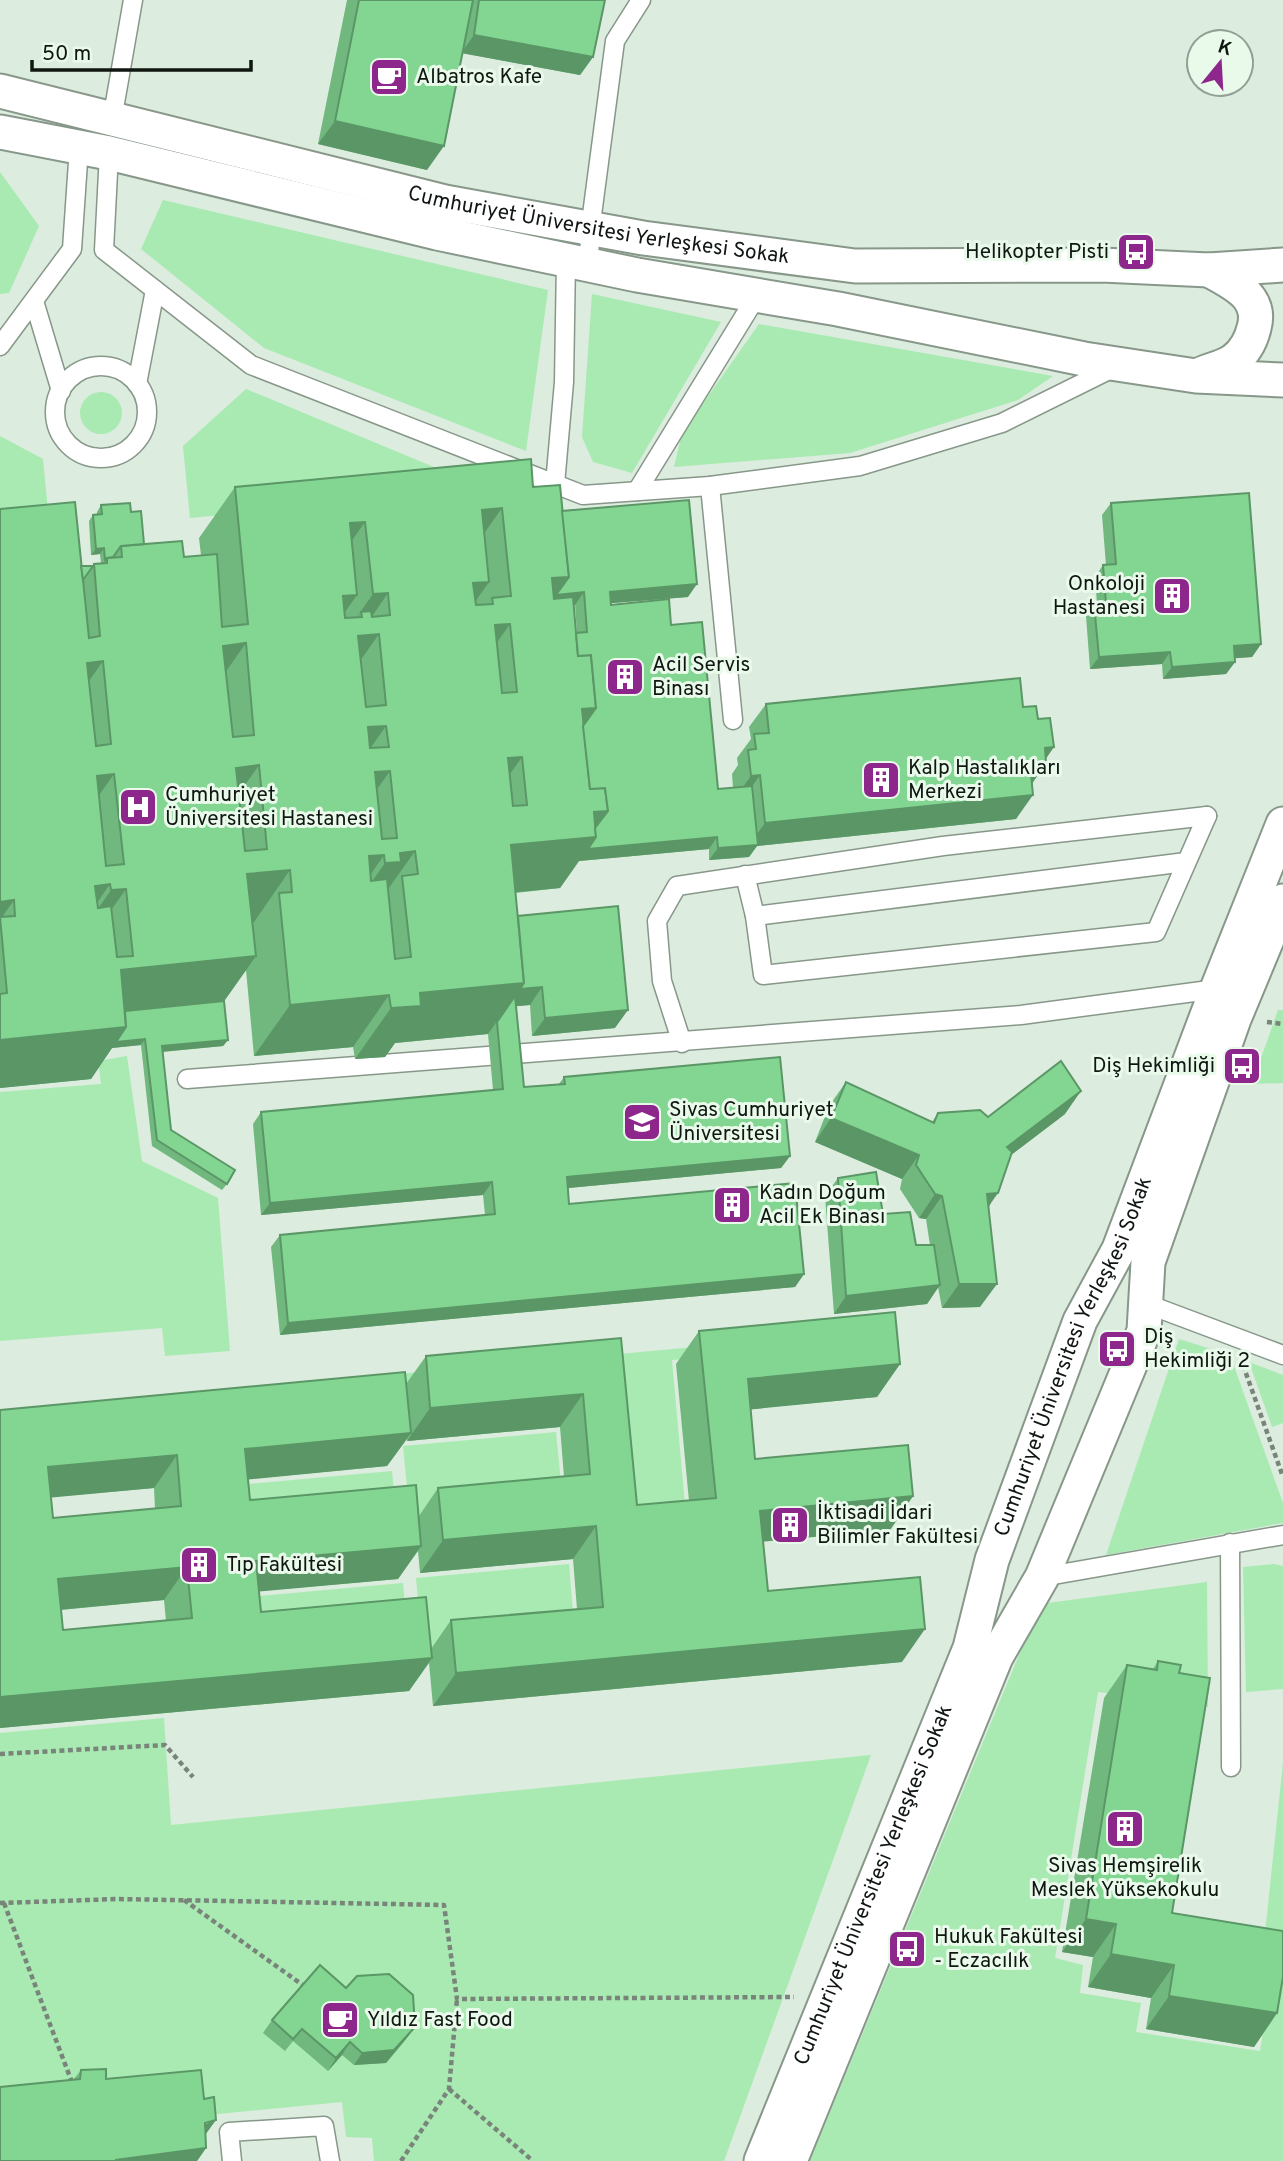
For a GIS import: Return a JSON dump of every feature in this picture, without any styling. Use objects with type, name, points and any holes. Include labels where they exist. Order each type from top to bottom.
[{"type":"street","name":"Cumhuriyet Üniversitesi Yerleşkesi Sokak","points":[[0,91],[445,202],[590,230],[855,265],[1101,265],[1209,270],[1283,265]]},
{"type":"street","name":"Cumhuriyet Üniversitesi Yerleşkesi Sokak","points":[[0,132],[94,150],[437,233],[578,263],[758,294],[1121,364],[1196,376],[1283,380]]},
{"type":"street","name":"Cumhuriyet Üniversitesi Yerleşkesi Sokak","points":[[1196,376],[1234,361],[1250,342],[1256,320],[1252,300],[1239,286],[1209,270]]},
{"type":"street","name":"Cumhuriyet Üniversitesi Yerleşkesi Sokak","points":[[761,2161],[970,1648],[992,1560],[1075,1333],[1119,1249],[1217,989],[1283,824]]},
{"type":"street","name":"Cumhuriyet Üniversitesi Yerleşkesi Sokak","points":[[790,2161],[996,1657],[1042,1577],[1144,1331],[1149,1262],[1234,1019],[1283,901]]},
{"type":"lane","points":[[112,120],[133,0]]},
{"type":"lane","points":[[555,484],[578,263],[590,230],[615,41],[641,0]]},
{"type":"lane","points":[[94,150],[104,250],[251,365],[583,495],[709,486],[860,466],[1002,423],[1121,364]]},
{"type":"lane","points":[[0,346],[72,249],[94,150]]},
{"type":"lane","points":[[137,384],[155,290]]},
{"type":"lane","points":[[637,491],[758,294]]},
{"type":"lane","points":[[34,301],[61,391],[55,417],[65,441],[86,456],[112,457],[135,444],[147,421],[147,408],[137,384],[128,375],[104,366],[78,373],[61,391]]},
{"type":"lane","points":[[709,486],[733,720]]},
{"type":"lane","points":[[682,1043],[662,981],[657,921],[677,886],[745,874],[943,846],[1207,816],[1156,932],[763,975],[755,915],[745,874]]},
{"type":"lane","points":[[755,915],[1186,862]]},
{"type":"lane","points":[[187,1079],[1021,1015],[1217,989]]},
{"type":"lane","points":[[1147,1304],[1283,1354]]},
{"type":"lane","points":[[1042,1577],[1283,1535]]},
{"type":"lane","points":[[1230,1543],[1231,1767]]},
{"type":"lane","points":[[232,2161],[229,2132],[324,2126],[330,2161]]},
{"type":"path","points":[[1232,1335],[1283,1477]]},
{"type":"path","points":[[0,1754],[165,1745],[193,1777]]},
{"type":"path","points":[[183,1900],[304,1986]]},
{"type":"path","points":[[75,2092],[2,1903],[183,1900],[444,1905],[457,1999],[449,2089],[401,2161]]},
{"type":"path","points":[[457,1999],[827,1996]]},
{"type":"path","points":[[449,2089],[533,2161]]},
{"type":"green space","points":[[0,172],[39,226],[9,293],[0,294]]},
{"type":"green space","points":[[163,200],[548,290],[526,451],[264,348],[141,249]]},
{"type":"green space","points":[[592,294],[721,322],[632,473],[593,462],[582,437]]},
{"type":"green space","points":[[759,324],[1053,376],[1018,400],[850,453],[674,467],[682,433]]},
{"type":"green space","points":[[246,389],[470,482],[471,491],[190,518],[183,446]]},
{"type":"green space","points":[[101,392],[116,398],[122,413],[116,428],[101,434],[86,428],[80,413],[86,398]]},
{"type":"green space","points":[[0,436],[43,459],[50,532],[0,537]]},
{"type":"green space","points":[[1278,1010],[1283,1010],[1283,1083],[1252,1084]]},
{"type":"green space","points":[[127,1056],[142,1161],[218,1198],[230,1351],[165,1356],[162,1328],[0,1341],[0,1092],[101,1084],[98,1061]]},
{"type":"green space","points":[[839,1334],[876,1341],[672,1360],[687,1527],[618,1534],[602,1366],[398,1385],[397,1374]]},
{"type":"green space","points":[[1179,1339],[1230,1355],[1283,1503],[1283,1523],[1106,1555]]},
{"type":"green space","points":[[1249,1362],[1283,1375],[1283,1423],[1272,1427]]},
{"type":"green space","points":[[556,1432],[563,1503],[410,1518],[403,1446]]},
{"type":"green space","points":[[392,1471],[396,1513],[231,1528],[227,1486]]},
{"type":"green space","points":[[569,1564],[575,1636],[423,1650],[416,1578]]},
{"type":"green space","points":[[1274,1564],[1283,1566],[1283,1689],[1246,1692],[1243,1567]]},
{"type":"green space","points":[[1207,1582],[1208,1707],[1098,1692],[1055,1958],[1083,1965],[1080,1993],[1141,2003],[1136,2032],[1260,2051],[1276,1953],[1263,1952],[1283,1763],[1283,2161],[810,2161],[1040,1604]]},
{"type":"green space","points":[[403,1583],[407,1625],[242,1640],[238,1598]]},
{"type":"green space","points":[[164,1718],[171,1825],[871,1755],[724,2161],[374,2161],[372,2138],[346,2137],[342,2102],[208,2115],[0,2108],[0,1733]]},
{"type":"building","name":"Albatros Kafe","points":[[359,0],[473,0],[444,146],[335,121]]},
{"type":"building","points":[[479,0],[605,0],[593,57],[474,35]]},
{"type":"building","points":[[531,459],[533,487],[560,485],[569,577],[552,578],[554,599],[573,597],[578,656],[591,655],[596,708],[582,709],[590,789],[605,788],[608,811],[594,812],[596,837],[511,845],[524,983],[420,993],[421,1006],[391,1008],[389,995],[290,1005],[279,893],[292,892],[290,870],[247,874],[256,956],[121,970],[126,1027],[0,1040],[0,994],[7,993],[0,917],[15,916],[14,900],[0,902],[0,509],[75,502],[89,638],[100,636],[94,564],[107,563],[107,558],[122,557],[121,546],[182,541],[184,557],[217,554],[222,627],[248,624],[235,487]],"holes":[[[502,508],[511,596],[492,598],[493,604],[476,605],[473,583],[489,582],[482,510]],[[365,522],[373,594],[388,593],[390,615],[372,617],[371,611],[361,612],[362,617],[345,618],[343,596],[357,595],[350,523]],[[510,624],[517,692],[502,693],[495,625]],[[379,634],[386,705],[366,707],[358,636]],[[246,643],[254,735],[233,737],[223,646]],[[103,661],[111,744],[96,746],[87,663]],[[386,726],[389,747],[370,748],[368,727]],[[522,757],[527,805],[513,806],[508,758]],[[259,765],[267,849],[245,851],[236,768]],[[390,771],[397,838],[382,839],[375,772]],[[114,774],[124,864],[106,866],[97,776]],[[415,851],[418,874],[402,876],[411,957],[395,959],[387,879],[371,881],[369,856],[384,855],[385,863],[401,862],[400,853]],[[110,884],[111,890],[126,889],[133,956],[117,957],[111,906],[98,908],[95,886]]]},
{"type":"building","name":"Onkoloji Hastanesi","points":[[1249,493],[1261,644],[1234,646],[1235,662],[1172,667],[1170,652],[1099,657],[1094,604],[1106,603],[1103,565],[1116,564],[1111,503]]},
{"type":"building","name":"Acil Servis Binası","points":[[689,500],[697,584],[610,592],[611,605],[669,599],[671,625],[702,622],[718,789],[752,786],[758,845],[718,848],[717,837],[588,849],[596,837],[595,828],[608,811],[605,788],[590,789],[583,726],[596,708],[591,655],[578,656],[576,633],[587,632],[584,592],[556,595],[569,577],[562,511]]},
{"type":"building","points":[[130,503],[131,512],[141,511],[144,544],[121,546],[113,557],[105,560],[104,548],[96,549],[93,515],[102,514],[101,505]]},
{"type":"building","points":[[81,566],[93,566],[83,580]]},
{"type":"building","name":"Kalp Hastalıkları Merkezi","points":[[1020,678],[1023,707],[1036,706],[1038,719],[1050,718],[1054,747],[1045,748],[1046,763],[1030,764],[1033,795],[765,823],[760,775],[751,776],[748,750],[756,749],[754,734],[769,733],[766,704]]},
{"type":"building","points":[[618,906],[628,1010],[545,1018],[542,987],[520,989],[524,983],[518,916]]},
{"type":"building","name":"Kadın Doğum Acil Ek Binası","points":[[515,996],[524,1087],[565,1084],[564,1077],[780,1057],[790,1156],[567,1177],[569,1204],[795,1183],[804,1274],[288,1323],[280,1235],[495,1214],[492,1182],[270,1203],[261,1112],[503,1089],[497,1022]]},
{"type":"building","points":[[224,1001],[228,1040],[162,1046],[171,1130],[235,1170],[227,1184],[157,1140],[145,1039],[116,1042],[126,1027],[125,1011]]},
{"type":"building","points":[[1061,1061],[1081,1091],[1007,1147],[1012,1152],[998,1193],[987,1194],[997,1284],[959,1284],[942,1196],[935,1194],[916,1165],[919,1155],[831,1118],[846,1082],[934,1123],[938,1113],[980,1110],[988,1117]]},
{"type":"building","points":[[876,1172],[883,1214],[910,1212],[916,1245],[934,1245],[940,1285],[846,1296],[838,1178]]},
{"type":"building","points":[[895,1312],[900,1364],[748,1379],[755,1459],[908,1445],[913,1496],[760,1511],[768,1591],[920,1577],[925,1629],[456,1673],[451,1620],[603,1607],[596,1526],[443,1540],[438,1488],[590,1474],[583,1394],[430,1408],[426,1356],[621,1338],[637,1505],[716,1498],[699,1331]]},
{"type":"building","points":[[405,1372],[411,1433],[245,1449],[250,1500],[416,1485],[421,1546],[256,1561],[261,1612],[426,1597],[432,1658],[0,1697],[0,1410]],"holes":[[[177,1455],[181,1506],[53,1518],[48,1467]],[[187,1567],[192,1618],[63,1630],[58,1579]]]},
{"type":"building","name":"Sivas Hemşirelik Meslek Yüksekokulu","points":[[1158,1661],[1181,1665],[1179,1673],[1210,1678],[1172,1913],[1283,1931],[1283,1977],[1277,2013],[1169,1996],[1174,1965],[1111,1954],[1116,1924],[1086,1919],[1127,1665],[1157,1670]]},
{"type":"building","name":"Yıldız Fast Food","points":[[320,1965],[346,1988],[357,1976],[389,1974],[413,1995],[415,2027],[394,2050],[362,2053],[350,2042],[336,2058],[302,2029],[293,2039],[272,2020]]},
{"type":"building","points":[[106,2069],[106,2079],[201,2070],[204,2099],[214,2097],[216,2120],[205,2123],[206,2148],[116,2161],[0,2161],[0,2087],[80,2079],[81,2070]]},
{"type":"place","name":"Albatros Kafe","points":[[389,77]]},
{"type":"place","name":"Helikopter Pisti","points":[[1136,252]]},
{"type":"place","name":"Onkoloji Hastanesi","points":[[1172,596]]},
{"type":"place","name":"Acil Servis Binası","points":[[625,677]]},
{"type":"place","name":"Kalp Hastalıkları Merkezi","points":[[881,780]]},
{"type":"place","name":"Cumhuriyet Üniversitesi Hastanesi","points":[[138,807]]},
{"type":"place","name":"Diş Hekimliği","points":[[1242,1066]]},
{"type":"place","name":"Sivas Cumhuriyet Üniversitesi","points":[[642,1122]]},
{"type":"place","name":"Kadın Doğum Acil Ek Binası","points":[[732,1205]]},
{"type":"place","name":"Diş Hekimliği 2","points":[[1117,1349]]},
{"type":"place","name":"İktisadi İdari Bilimler Fakültesi","points":[[790,1525]]},
{"type":"place","name":"Tıp Fakültesi","points":[[199,1565]]},
{"type":"place","name":"Sivas Hemşirelik Meslek Yüksekokulu","points":[[1125,1829]]},
{"type":"place","name":"Hukuk Fakültesi - Eczacılık","points":[[907,1949]]},
{"type":"place","name":"Yıldız Fast Food","points":[[340,2020]]}]
